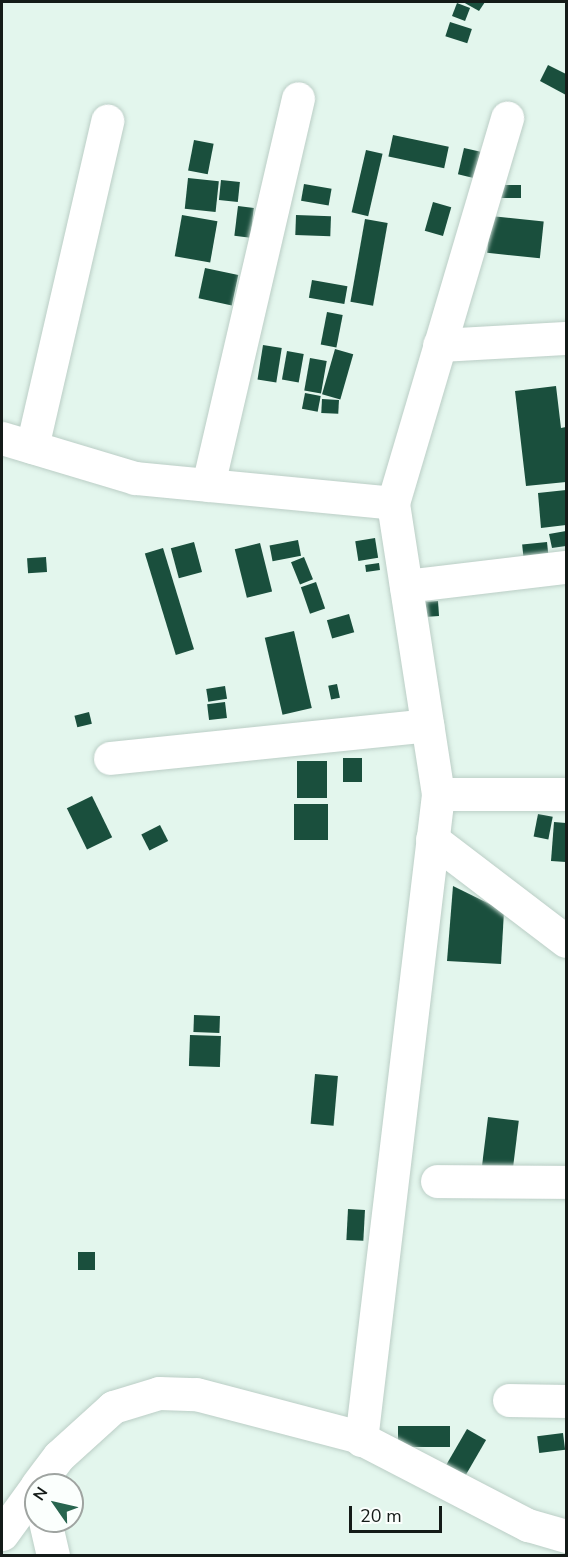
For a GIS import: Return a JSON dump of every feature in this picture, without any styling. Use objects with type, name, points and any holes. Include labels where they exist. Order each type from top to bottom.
[{"type":"street","points":[[208,485],[298,98]]},
{"type":"street","points":[[361,1440],[438,794],[393,503],[507,118]]},
{"type":"street","points":[[107,121],[17,442],[135,478],[393,503]]},
{"type":"street","points":[[440,345],[567,338]]},
{"type":"street","points":[[406,586],[567,567]]},
{"type":"street","points":[[110,758],[427,725]]},
{"type":"street","points":[[438,794],[567,794]]},
{"type":"street","points":[[432,839],[567,941]]},
{"type":"street","points":[[437,1181],[567,1182]]},
{"type":"street","points":[[47,1473],[59,1456],[113,1407],[159,1393],[196,1394],[361,1440],[528,1525],[567,1536]]},
{"type":"street","points":[[509,1400],[567,1401]]},
{"type":"street","points":[[2,1533],[24,1503]]},
{"type":"street","points":[[48,1533],[53,1556]]},
{"type":"building","points":[[463,2],[485,2],[479,11]]},
{"type":"building","points":[[457,3],[470,8],[465,21],[452,16]]},
{"type":"building","points":[[450,22],[472,29],[467,43],[445,36]]},
{"type":"building","points":[[548,65],[566,74],[566,95],[540,81]]},
{"type":"building","points":[[393,135],[449,147],[444,168],[388,157]]},
{"type":"building","points":[[194,140],[214,144],[208,174],[188,170]]},
{"type":"building","points":[[464,148],[481,152],[474,178],[458,174]]},
{"type":"building","points":[[366,150],[383,154],[368,216],[352,212]]},
{"type":"building","points":[[188,178],[219,181],[216,212],[185,209]]},
{"type":"building","points":[[221,180],[240,182],[238,202],[219,200]]},
{"type":"building","points":[[304,184],[332,189],[329,206],[301,201]]},
{"type":"building","points":[[500,185],[521,185],[521,198],[500,198]]},
{"type":"building","points":[[433,202],[451,207],[443,236],[425,231]]},
{"type":"building","points":[[238,206],[254,208],[250,238],[234,236]]},
{"type":"building","points":[[182,215],[217,221],[210,263],[175,256]]},
{"type":"building","points":[[296,215],[331,216],[330,236],[295,235]]},
{"type":"building","points":[[491,216],[544,222],[540,258],[487,253]]},
{"type":"building","points":[[365,219],[388,223],[373,306],[350,302]]},
{"type":"building","points":[[205,268],[238,275],[232,305],[199,298]]},
{"type":"building","points":[[312,280],[347,286],[344,304],[309,298]]},
{"type":"building","points":[[327,312],[343,315],[336,347],[321,344]]},
{"type":"building","points":[[263,345],[282,348],[276,383],[258,380]]},
{"type":"building","points":[[335,349],[353,354],[340,399],[322,394]]},
{"type":"building","points":[[287,351],[304,354],[299,383],[282,380]]},
{"type":"building","points":[[310,358],[327,361],[321,393],[304,390]]},
{"type":"building","points":[[556,386],[561,428],[566,427],[566,482],[526,486],[515,391]]},
{"type":"building","points":[[305,393],[321,396],[318,412],[302,409]]},
{"type":"building","points":[[322,399],[339,400],[338,414],[321,413]]},
{"type":"building","points":[[566,490],[566,525],[541,528],[538,493]]},
{"type":"building","points":[[566,531],[566,546],[552,548],[549,534]]},
{"type":"building","points":[[375,538],[378,558],[358,561],[355,541]]},
{"type":"building","points":[[298,540],[301,556],[273,561],[270,546]]},
{"type":"building","points":[[194,542],[202,572],[179,578],[171,548]]},
{"type":"building","points":[[547,542],[549,560],[524,563],[522,545]]},
{"type":"building","points":[[260,543],[272,592],[247,598],[235,549]]},
{"type":"building","points":[[163,548],[194,649],[176,655],[145,554]]},
{"type":"building","points":[[46,557],[47,572],[28,573],[27,558]]},
{"type":"building","points":[[304,557],[313,579],[300,584],[291,562]]},
{"type":"building","points":[[379,563],[380,570],[366,572],[365,565]]},
{"type":"building","points":[[316,582],[325,608],[310,614],[301,587]]},
{"type":"building","points":[[438,601],[439,616],[421,617],[420,602]]},
{"type":"building","points":[[349,614],[354,632],[332,639],[327,620]]},
{"type":"building","points":[[294,631],[312,708],[283,715],[265,638]]},
{"type":"building","points":[[337,684],[340,698],[331,700],[328,686]]},
{"type":"building","points":[[225,686],[227,699],[208,702],[206,689]]},
{"type":"building","points":[[225,702],[227,718],[209,720],[207,704]]},
{"type":"building","points":[[89,712],[92,724],[77,727],[74,716]]},
{"type":"building","points":[[343,758],[362,758],[362,782],[343,782]]},
{"type":"building","points":[[297,761],[327,761],[327,798],[297,798]]},
{"type":"building","points":[[92,796],[112,837],[87,850],[67,808]]},
{"type":"building","points":[[294,804],[328,804],[328,840],[294,840]]},
{"type":"building","points":[[538,814],[553,817],[548,839],[534,837]]},
{"type":"building","points":[[554,822],[566,823],[566,862],[551,861]]},
{"type":"building","points":[[160,825],[168,841],[149,851],[141,835]]},
{"type":"building","points":[[453,886],[504,911],[501,964],[447,961]]},
{"type":"building","points":[[194,1015],[220,1016],[219,1033],[193,1032]]},
{"type":"building","points":[[190,1035],[221,1036],[220,1067],[189,1066]]},
{"type":"building","points":[[315,1074],[338,1076],[334,1126],[311,1124]]},
{"type":"building","points":[[488,1117],[519,1121],[513,1169],[482,1166]]},
{"type":"building","points":[[348,1209],[365,1210],[363,1241],[346,1240]]},
{"type":"building","points":[[78,1252],[95,1252],[95,1270],[78,1270]]},
{"type":"building","points":[[398,1426],[450,1426],[450,1447],[398,1447]]},
{"type":"building","points":[[467,1429],[486,1440],[465,1476],[446,1465]]},
{"type":"building","points":[[563,1433],[565,1450],[539,1453],[537,1436]]}]
